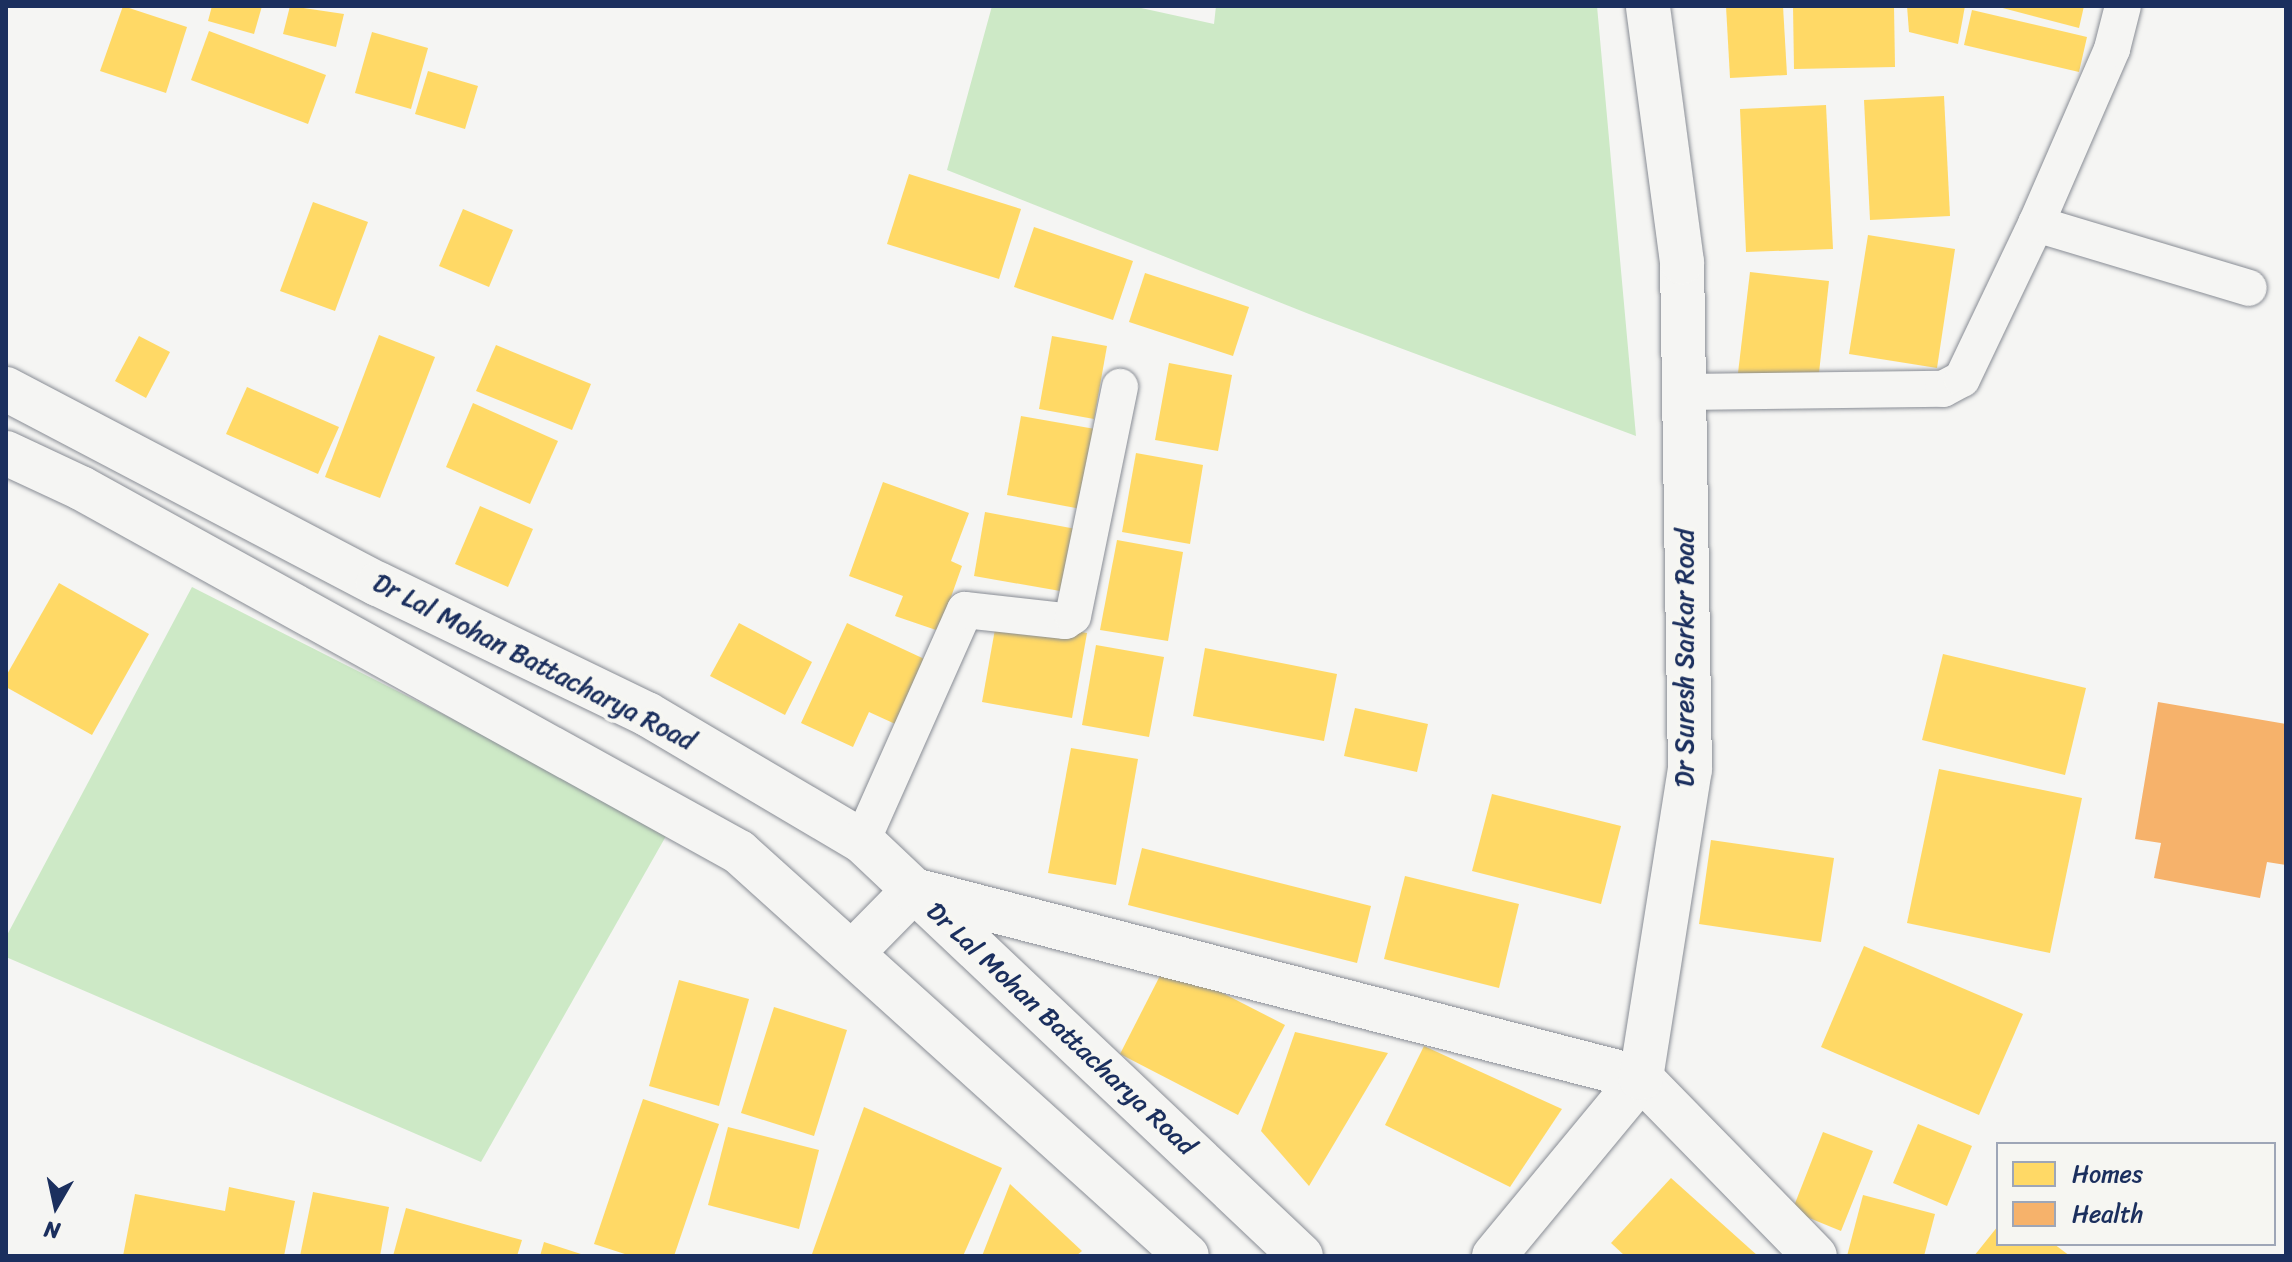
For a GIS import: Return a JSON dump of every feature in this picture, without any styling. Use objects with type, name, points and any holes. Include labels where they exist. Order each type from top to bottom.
[{"type":"main road","name":"Dr Suresh Sarkar Road","points":[[1641,1078],[1690,770],[1682,262],[1648,6]]},
{"type":"main road","name":"Dr Lal Mohan Battacharya Road","points":[[6,389],[378,584],[647,714],[862,841],[1301,1256]]},
{"type":"main road","points":[[6,453],[95,496],[739,852],[1187,1256]]},
{"type":"main road","points":[[852,953],[914,890],[1641,1078],[1815,1256]]},
{"type":"main road","points":[[1494,1256],[1641,1078]]},
{"type":"street","points":[[1684,392],[1943,389],[1962,379],[2036,224],[2112,49],[2123,6]]},
{"type":"street","points":[[2036,224],[2249,288]]},
{"type":"street","points":[[862,841],[965,610],[1065,621],[1073,616],[1120,387]]},
{"type":"green space","points":[[992,6],[1132,6],[1214,24],[1216,6],[1597,6],[1636,436],[1309,314],[947,170]]},
{"type":"green space","points":[[192,587],[670,829],[481,1162],[6,957],[6,937]]},
{"type":"building: Homes","points":[[123,6],[187,27],[166,93],[100,71]]},
{"type":"building: Homes","points":[[212,6],[262,6],[254,34],[208,21]]},
{"type":"building: Homes","points":[[290,6],[344,14],[336,47],[283,34]]},
{"type":"building: Homes","points":[[1726,6],[1783,6],[1787,75],[1730,78]]},
{"type":"building: Homes","points":[[1793,6],[1894,6],[1895,67],[1794,69]]},
{"type":"building: Homes","points":[[1907,6],[1965,6],[1958,44],[1909,32]]},
{"type":"building: Homes","points":[[1995,6],[2084,6],[2079,28]]},
{"type":"building: Homes","points":[[1972,10],[2087,37],[2079,72],[1964,45]]},
{"type":"building: Homes","points":[[209,31],[326,75],[308,124],[191,80]]},
{"type":"building: Homes","points":[[372,32],[428,48],[411,109],[355,93]]},
{"type":"building: Homes","points":[[428,71],[478,86],[465,129],[415,114]]},
{"type":"building: Homes","points":[[1944,96],[1950,216],[1870,220],[1864,100]]},
{"type":"building: Homes","points":[[1826,105],[1833,249],[1746,252],[1740,109]]},
{"type":"building: Homes","points":[[909,174],[1021,209],[999,279],[887,244]]},
{"type":"building: Homes","points":[[313,202],[368,222],[335,311],[280,291]]},
{"type":"building: Homes","points":[[463,209],[513,230],[489,287],[439,266]]},
{"type":"building: Homes","points":[[1034,227],[1133,261],[1113,320],[1014,287]]},
{"type":"building: Homes","points":[[1868,235],[1955,249],[1937,368],[1849,354]]},
{"type":"building: Homes","points":[[1750,272],[1829,281],[1818,382],[1738,373]]},
{"type":"building: Homes","points":[[1145,273],[1249,307],[1233,356],[1129,322]]},
{"type":"building: Homes","points":[[379,335],[435,357],[380,498],[325,477]]},
{"type":"building: Homes","points":[[139,336],[170,352],[146,398],[115,381]]},
{"type":"building: Homes","points":[[1052,336],[1107,346],[1094,419],[1039,409]]},
{"type":"building: Homes","points":[[496,345],[591,384],[572,430],[476,391]]},
{"type":"building: Homes","points":[[1169,363],[1232,375],[1218,451],[1155,440]]},
{"type":"building: Homes","points":[[247,387],[339,427],[318,474],[226,434]]},
{"type":"building: Homes","points":[[473,403],[558,441],[530,504],[446,467]]},
{"type":"building: Homes","points":[[1021,416],[1095,429],[1081,509],[1007,495]]},
{"type":"building: Homes","points":[[1136,453],[1203,465],[1190,544],[1122,532]]},
{"type":"building: Homes","points":[[883,482],[969,513],[951,561],[962,566],[939,631],[895,616],[903,596],[849,576]]},
{"type":"building: Homes","points":[[480,506],[533,529],[508,587],[455,564]]},
{"type":"building: Homes","points":[[985,512],[1076,529],[1066,592],[974,576]]},
{"type":"building: Homes","points":[[1117,540],[1183,552],[1168,641],[1100,630]]},
{"type":"building: Homes","points":[[59,583],[149,634],[92,735],[6,687],[6,676]]},
{"type":"building: Homes","points":[[997,618],[1087,633],[1072,718],[982,702]]},
{"type":"building: Homes","points":[[739,623],[812,662],[785,715],[710,676]]},
{"type":"building: Homes","points":[[847,623],[933,663],[904,728],[869,712],[853,747],[801,723]]},
{"type":"building: Homes","points":[[1096,645],[1164,657],[1149,737],[1082,725]]},
{"type":"building: Homes","points":[[1205,648],[1337,674],[1324,741],[1193,716]]},
{"type":"building: Homes","points":[[1943,654],[2086,688],[2065,775],[1922,740]]},
{"type":"building: Homes","points":[[1355,708],[1428,724],[1417,772],[1344,756]]},
{"type":"building: Homes","points":[[1071,748],[1138,759],[1116,885],[1048,873]]},
{"type":"building: Homes","points":[[1939,769],[2082,798],[2050,953],[1907,923]]},
{"type":"building: Homes","points":[[1492,794],[1621,826],[1601,904],[1472,871]]},
{"type":"building: Homes","points":[[1711,840],[1834,858],[1821,942],[1699,924]]},
{"type":"building: Homes","points":[[1142,848],[1371,906],[1357,963],[1128,905]]},
{"type":"building: Homes","points":[[1405,876],[1519,904],[1499,988],[1384,959]]},
{"type":"building: Homes","points":[[1864,946],[2023,1014],[1979,1115],[1821,1047]]},
{"type":"building: Homes","points":[[1166,964],[1285,1025],[1238,1115],[1120,1054]]},
{"type":"building: Homes","points":[[679,980],[749,999],[719,1106],[649,1086]]},
{"type":"building: Homes","points":[[774,1007],[847,1030],[814,1136],[741,1113]]},
{"type":"building: Homes","points":[[1295,1032],[1388,1053],[1309,1186],[1261,1131]]},
{"type":"building: Homes","points":[[1424,1046],[1562,1109],[1510,1187],[1385,1125]]},
{"type":"building: Homes","points":[[643,1099],[719,1124],[674,1256],[631,1256],[594,1244]]},
{"type":"building: Homes","points":[[864,1107],[1002,1168],[963,1256],[812,1254]]},
{"type":"building: Homes","points":[[1918,1124],[1972,1146],[1947,1206],[1893,1183]]},
{"type":"building: Homes","points":[[728,1127],[819,1150],[799,1229],[708,1205]]},
{"type":"building: Homes","points":[[1823,1132],[1873,1151],[1841,1231],[1792,1211]]},
{"type":"building: Homes","points":[[1671,1178],[1758,1256],[1625,1256],[1611,1243]]},
{"type":"building: Homes","points":[[1010,1184],[1082,1251],[1076,1256],[982,1256]]},
{"type":"building: Homes","points":[[229,1187],[295,1201],[284,1256],[123,1256],[135,1194],[225,1211]]},
{"type":"building: Homes","points":[[313,1192],[389,1207],[380,1256],[300,1256]]},
{"type":"building: Homes","points":[[1863,1195],[1935,1214],[1924,1256],[1847,1256]]},
{"type":"building: Homes","points":[[406,1208],[522,1240],[517,1256],[393,1256]]},
{"type":"building: Homes","points":[[1996,1228],[1996,1246],[2057,1246],[2070,1256],[1974,1256]]},
{"type":"building: Homes","points":[[544,1242],[584,1255],[584,1256],[540,1256]]},
{"type":"building: Health","points":[[2158,702],[2286,724],[2286,865],[2267,862],[2260,898],[2154,878],[2161,843],[2135,839]]}]
